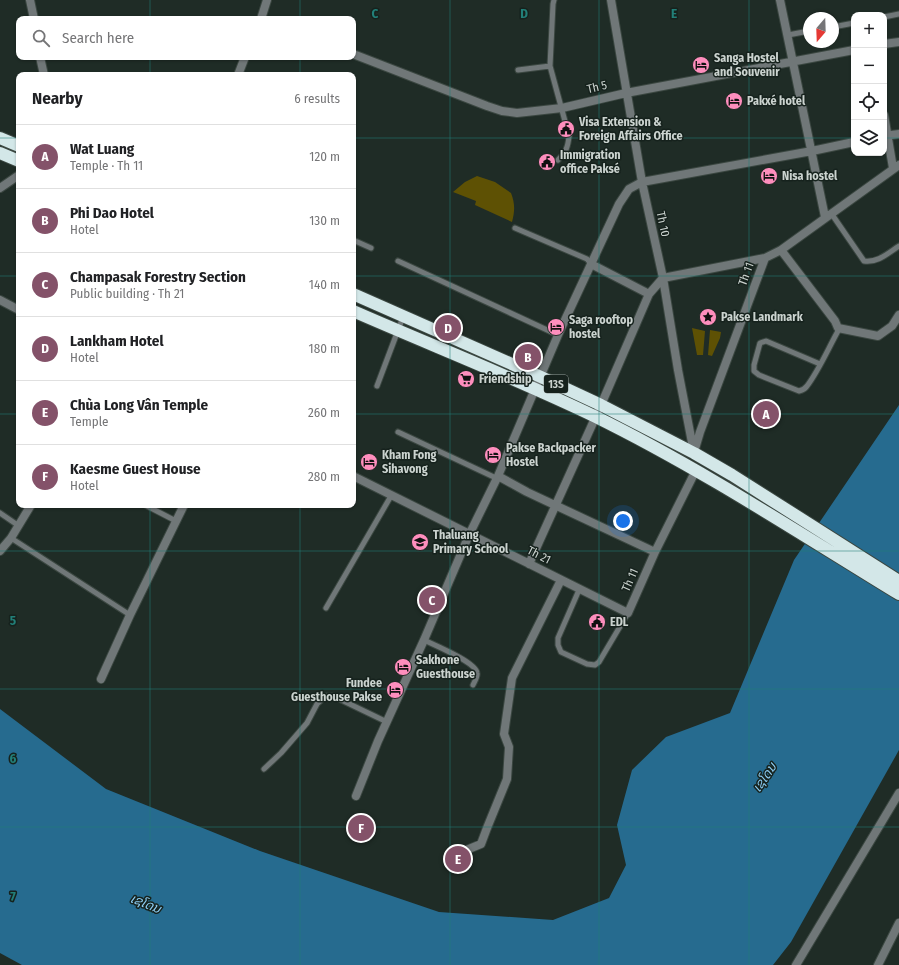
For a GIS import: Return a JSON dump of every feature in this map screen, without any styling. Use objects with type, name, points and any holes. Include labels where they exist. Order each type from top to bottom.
[{"type":"highway","points":[[0,138],[16,145]]},
{"type":"highway","points":[[0,153],[16,160]]},
{"type":"highway","name":"13S","points":[[356,295],[541,377],[601,405],[694,453],[752,487],[899,580]]},
{"type":"highway","name":"13S","points":[[356,312],[535,388],[595,416],[696,470],[899,594]]},
{"type":"street","points":[[30,0],[33,16]]},
{"type":"street","points":[[262,16],[267,0]]},
{"type":"street","name":"Th 10","points":[[611,0],[642,182],[663,278],[678,370],[694,453]]},
{"type":"street","points":[[780,0],[788,35],[792,62],[828,215]]},
{"type":"street","points":[[887,44],[899,42]]},
{"type":"street","name":"Th 5","points":[[356,55],[487,106],[502,111],[517,112],[562,108],[626,93],[851,51]]},
{"type":"street","points":[[41,60],[43,72]]},
{"type":"street","points":[[239,72],[244,60]]},
{"type":"street","points":[[887,135],[899,134]]},
{"type":"street","points":[[887,138],[896,166]]},
{"type":"street","points":[[356,796],[378,741],[497,477],[558,335],[619,204],[629,189],[642,182],[851,143]]},
{"type":"street","name":"Th 11","points":[[694,453],[700,432],[765,258],[781,250],[896,166]]},
{"type":"street","points":[[0,188],[16,177]]},
{"type":"street","points":[[781,250],[835,321],[838,328],[878,336],[892,326],[899,315]]},
{"type":"street","points":[[529,564],[650,294],[663,278],[765,258]]},
{"type":"street","points":[[591,264],[650,294]]},
{"type":"street","points":[[0,300],[16,308]]},
{"type":"street","name":"Th 11","points":[[628,614],[655,552],[696,470]]},
{"type":"street","points":[[497,477],[655,552]]},
{"type":"street","name":"Th 21","points":[[356,478],[628,614]]},
{"type":"street","points":[[0,551],[11,538],[29,508]]},
{"type":"street","points":[[101,679],[130,615],[182,508]]},
{"type":"street","points":[[464,851],[482,844],[486,828],[507,779],[509,747],[504,734],[512,678],[561,580]]},
{"type":"street","points":[[796,965],[899,793]]},
{"type":"street","points":[[878,965],[899,923]]},
{"type":"lane","points":[[554,0],[550,66],[569,136],[568,146],[558,160]]},
{"type":"lane","points":[[887,16],[899,14]]},
{"type":"lane","points":[[839,26],[851,24]]},
{"type":"lane","points":[[788,35],[803,32]]},
{"type":"lane","points":[[518,70],[550,66]]},
{"type":"lane","points":[[828,215],[864,261],[872,262],[877,260],[899,246]]},
{"type":"lane","points":[[515,228],[587,258],[591,264]]},
{"type":"lane","points":[[356,241],[371,248]]},
{"type":"lane","points":[[398,261],[558,335]]},
{"type":"lane","points":[[377,386],[403,317]]},
{"type":"lane","points":[[820,364],[766,341],[760,343],[754,370],[759,375],[799,391],[802,390],[806,387],[820,364],[838,328]]},
{"type":"lane","points":[[398,432],[497,477]]},
{"type":"lane","points":[[326,608],[391,496]]},
{"type":"lane","points":[[151,508],[176,521]]},
{"type":"lane","points":[[0,513],[19,526]]},
{"type":"lane","points":[[11,538],[130,615]]},
{"type":"lane","points":[[579,590],[558,638],[558,645],[561,652],[587,664],[595,665],[599,662],[628,614]]},
{"type":"lane","points":[[424,640],[471,664],[478,675],[473,685]]},
{"type":"lane","points":[[264,769],[281,753],[307,723],[317,704],[326,696],[333,696],[387,722]]},
{"type":"shaded area","points":[[477,176],[495,182],[511,193],[514,207],[512,222],[475,205],[476,201],[453,192],[465,182]]},
{"type":"shaded area","points":[[692,328],[705,331],[703,355],[697,355]]},
{"type":"shaded area","points":[[710,330],[721,332],[712,356],[708,355]]},
{"type":"water","name":"ເຊໂດນ","points":[[899,405],[899,750],[791,942],[773,965],[22,965],[0,953],[0,709],[106,789],[260,851],[439,912],[553,920],[609,898],[626,865],[617,825],[632,770],[666,737],[730,713],[794,560]]},
{"type":"place","name":"Sanga Hostel and Souvenir","points":[[701,65]]},
{"type":"place","name":"Pakxé hotel","points":[[734,101]]},
{"type":"place","name":"Visa Extension & Foreign Affairs Office","points":[[566,129]]},
{"type":"place","name":"Immigration office Paksé","points":[[547,162]]},
{"type":"place","name":"Nisa hostel","points":[[769,176]]},
{"type":"place","name":"Pakse Landmark","points":[[708,317]]},
{"type":"place","name":"Saga rooftop hostel","points":[[556,327]]},
{"type":"place","name":"Lankham Hotel","points":[[448,328]]},
{"type":"place","name":"Phi Dao Hotel","points":[[528,357]]},
{"type":"place","name":"Friendship","points":[[466,379]]},
{"type":"place","name":"Wat Luang","points":[[766,414]]},
{"type":"place","name":"Pakse Backpacker Hostel","points":[[493,455]]},
{"type":"place","name":"Kham Fong Sihavong","points":[[369,462]]},
{"type":"place","name":"Thaluang Primary School","points":[[420,542]]},
{"type":"place","name":"Champasak Forestry Section","points":[[432,600]]},
{"type":"place","name":"EDL","points":[[597,622]]},
{"type":"place","name":"Sakhone Guesthouse","points":[[403,667]]},
{"type":"place","name":"Fundee Guesthouse Pakse","points":[[395,690]]},
{"type":"place","name":"Kaesme Guest House","points":[[361,828]]},
{"type":"place","name":"Chùa Long Vân Temple","points":[[458,859]]}]
